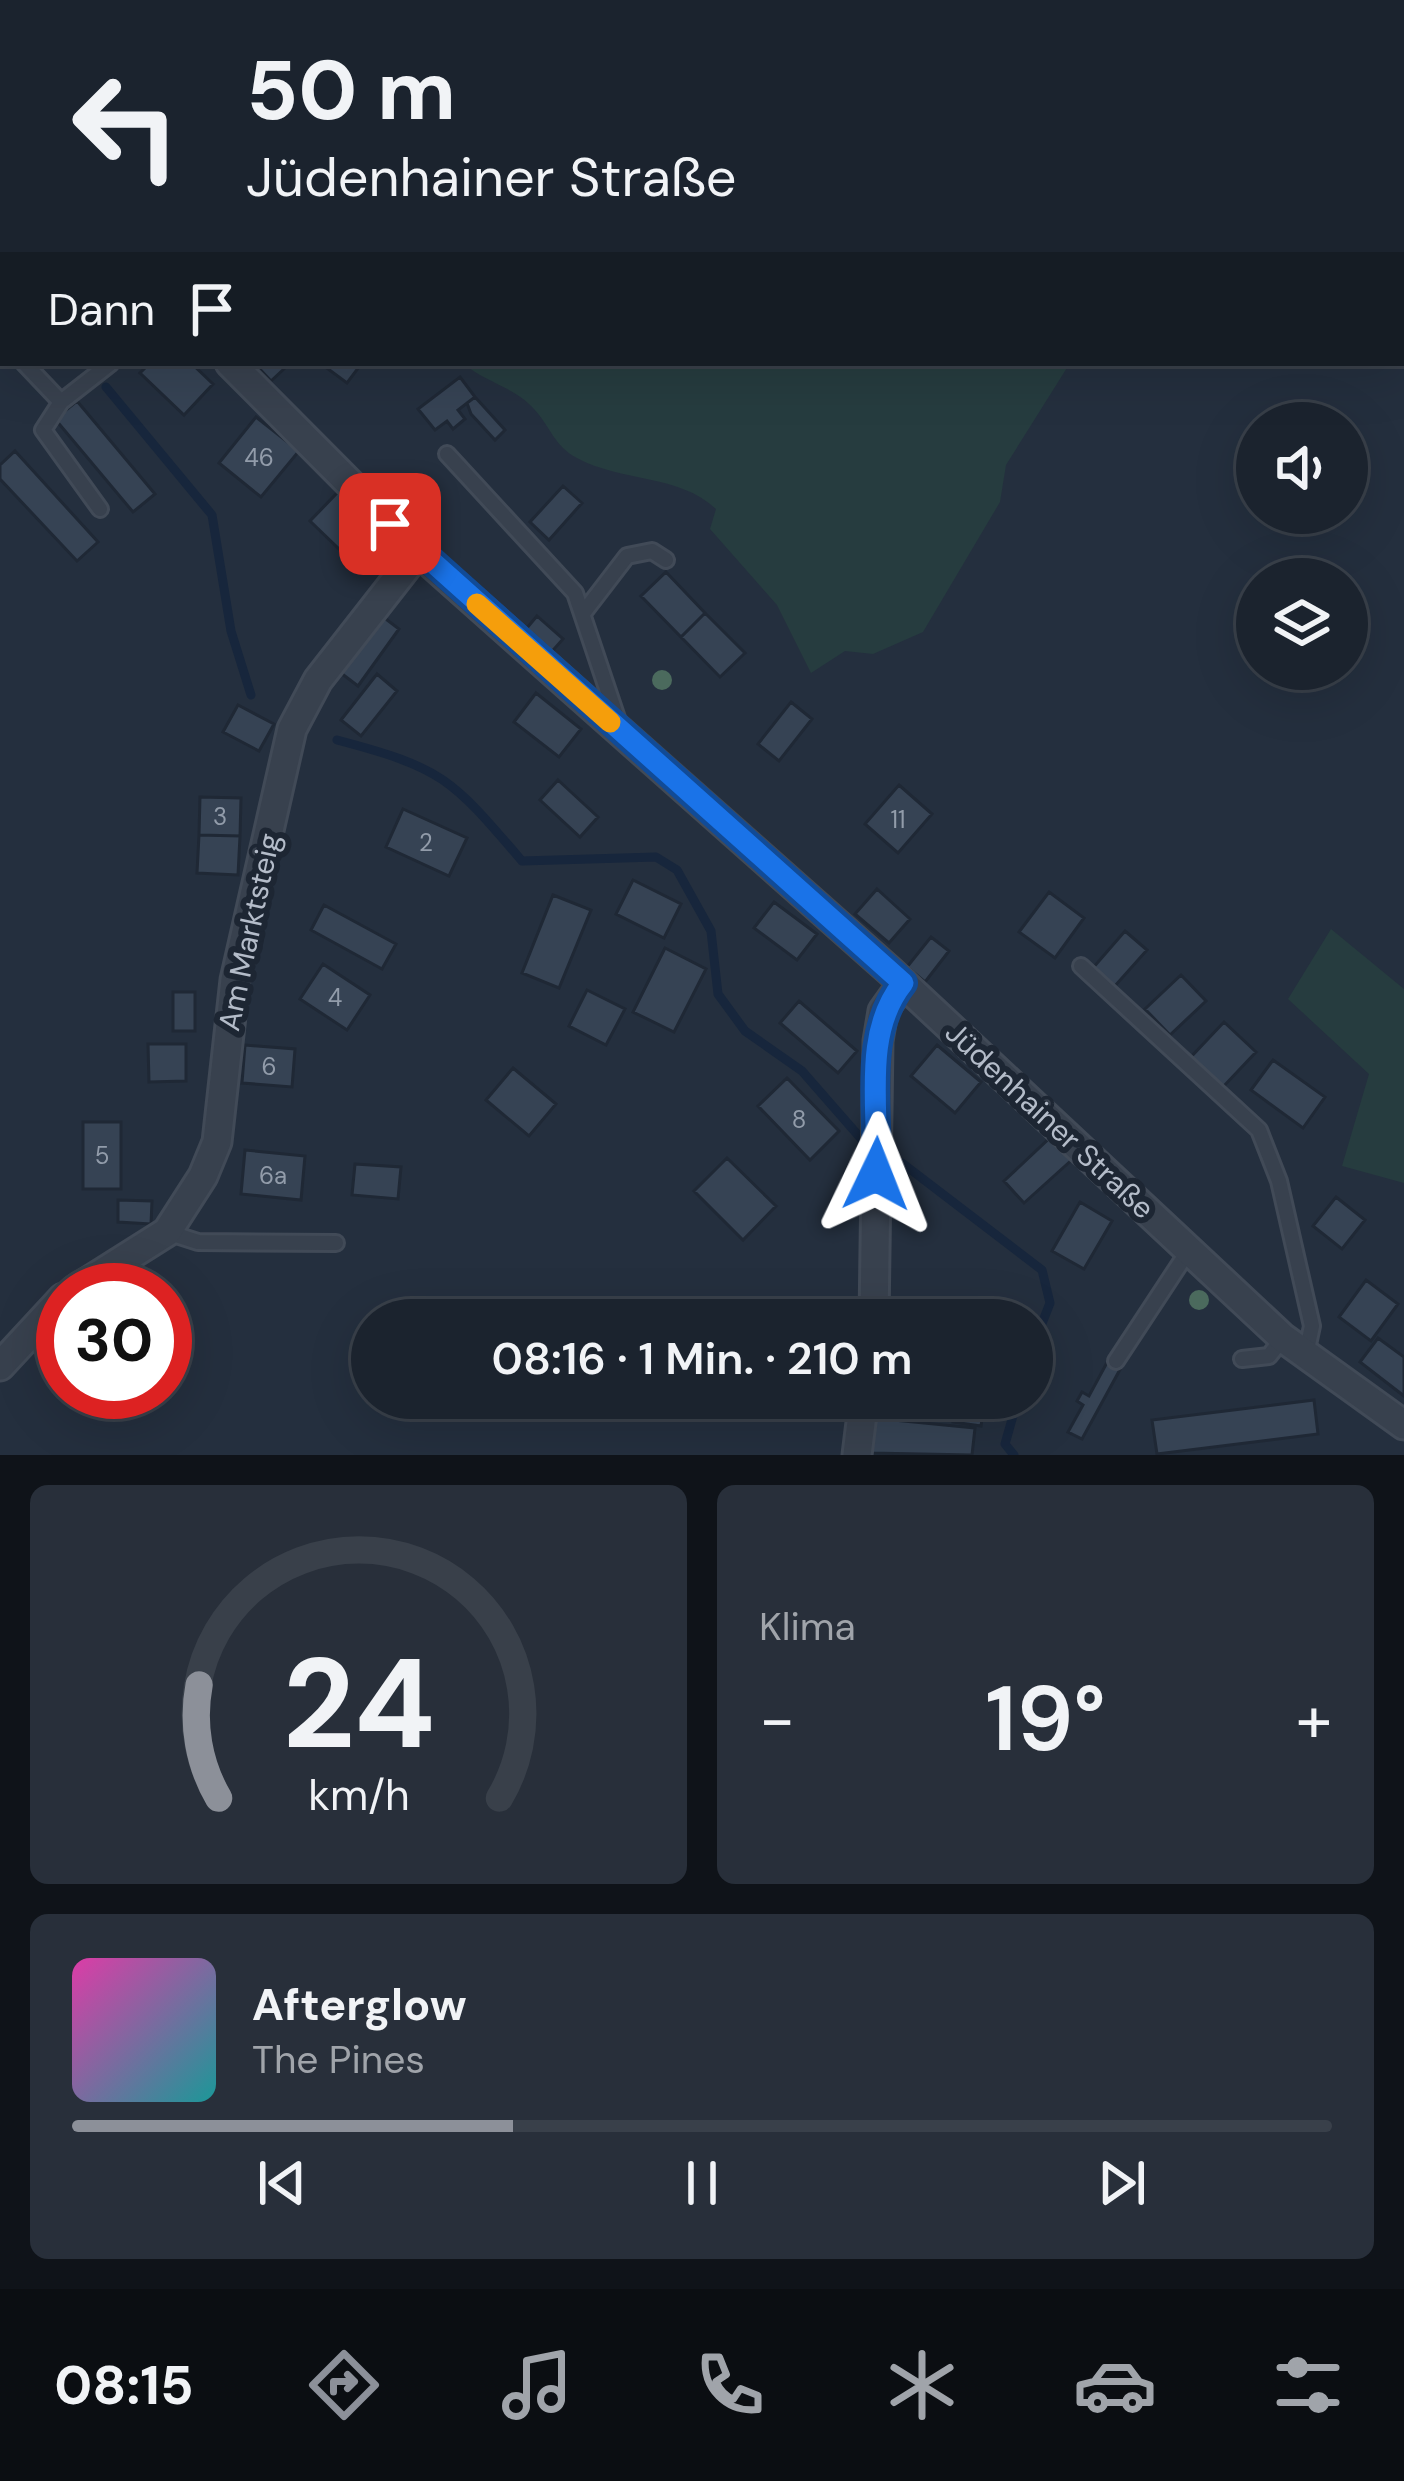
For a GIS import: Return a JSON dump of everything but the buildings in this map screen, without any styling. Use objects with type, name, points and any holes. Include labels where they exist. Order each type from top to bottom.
[{"type":"street","name":"Jüdenhainer Straße","points":[[233,366],[418,552],[903,983],[1294,1346],[1404,1425]]},
{"type":"street","name":"Am Marktsteig","points":[[118,1263],[167,1232],[203,1176],[217,1142],[236,980],[292,729],[318,680],[418,552]]},
{"type":"street","points":[[874,1299],[878,1042],[883,1011],[903,983]]},
{"type":"street","points":[[0,1366],[36,1327]]},
{"type":"street","points":[[857,1455],[861,1419]]},
{"type":"lane","points":[[27,366],[62,402]]},
{"type":"lane","points":[[100,509],[47,440],[46,419],[107,366]]},
{"type":"lane","points":[[447,454],[575,593],[618,729]]},
{"type":"lane","points":[[584,611],[627,556],[652,551],[666,560]]},
{"type":"lane","points":[[1081,966],[1259,1130],[1279,1181],[1312,1326],[1294,1346],[1269,1356],[1242,1359]]},
{"type":"lane","points":[[167,1232],[199,1242],[336,1243]]},
{"type":"lane","points":[[1117,1361],[1190,1250]]},
{"type":"green space","points":[[467,366],[1068,366],[1006,465],[1000,502],[923,632],[873,654],[845,651],[811,673],[777,605],[710,529],[716,509],[685,490],[577,458],[563,448],[526,401]]},
{"type":"green space","points":[[1331,929],[1404,989],[1404,1183],[1342,1166],[1369,1074],[1288,999]]},
{"type":"waterway","points":[[106,387],[212,515],[231,631],[251,695]]},
{"type":"waterway","points":[[337,740],[401,759],[443,780],[522,861],[656,857],[677,870],[711,931],[718,994],[745,1031],[802,1071],[871,1150]]},
{"type":"waterway","points":[[902,1163],[1042,1270],[1049,1299]]},
{"type":"waterway","points":[[1012,1419],[1005,1444],[1014,1455]]},
{"type":"slow traffic","points":[[477,604],[610,722]]},
{"type":"route","points":[[390,524],[903,983],[883,1011],[878,1042],[876,1174]]}]
